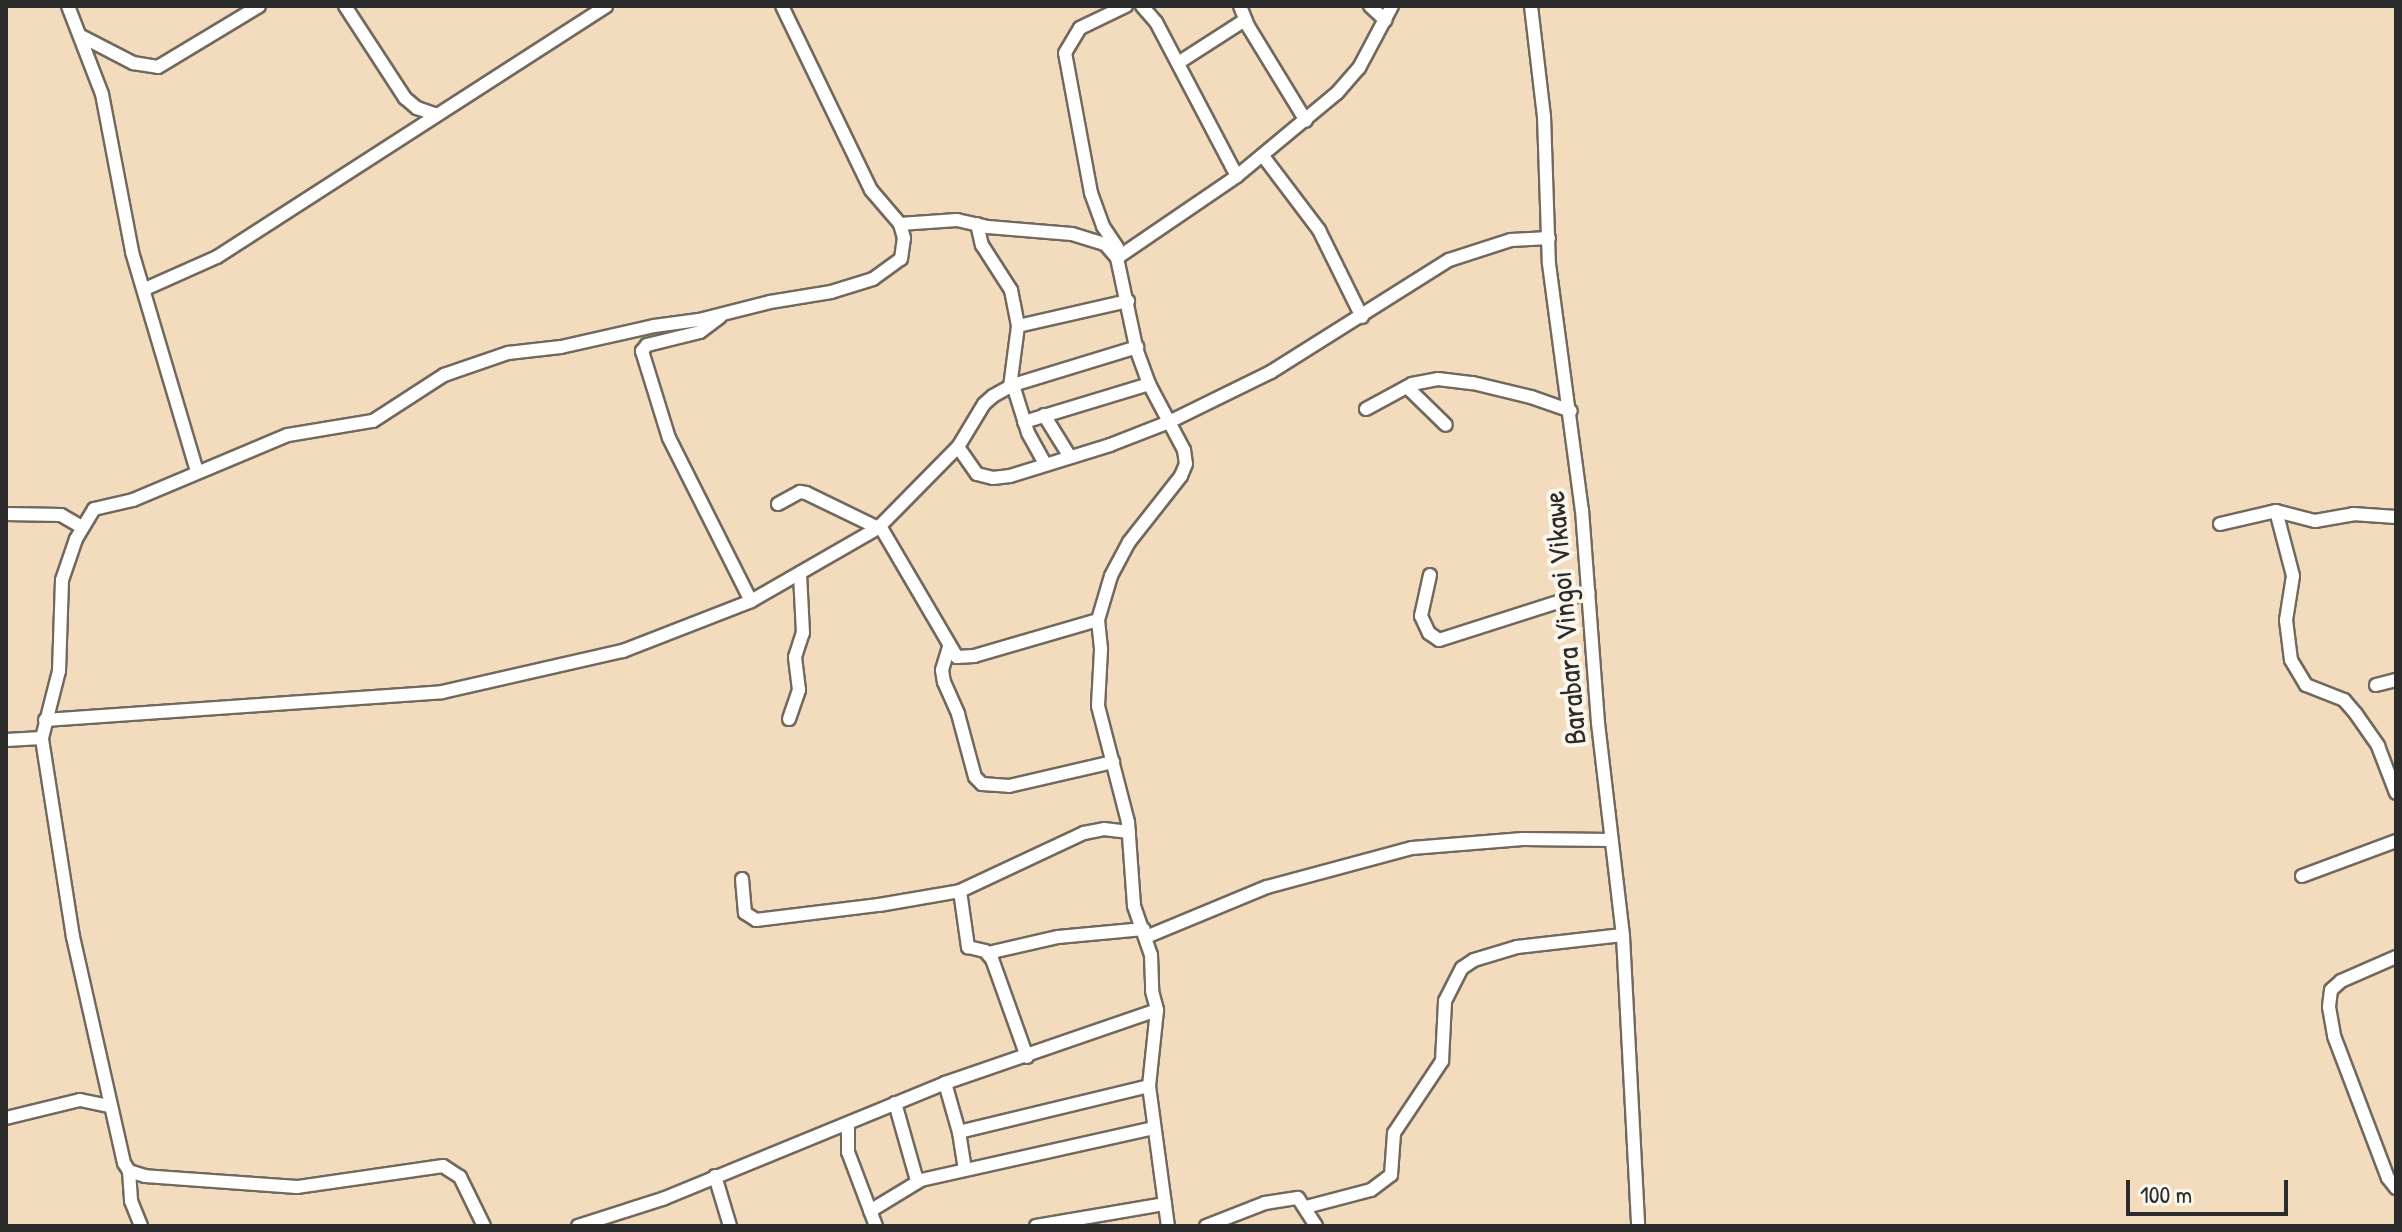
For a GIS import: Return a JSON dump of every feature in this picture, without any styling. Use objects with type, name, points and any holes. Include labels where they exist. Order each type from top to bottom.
[{"type":"street","points":[[68,6],[104,103],[132,252],[197,471]]},
{"type":"street","points":[[81,36],[133,63],[158,67],[259,6]]},
{"type":"street","points":[[345,6],[405,98],[417,108],[437,115]]},
{"type":"street","points":[[145,289],[217,257],[606,6]]},
{"type":"street","points":[[141,1226],[131,1201],[129,1171],[119,1155],[73,937],[42,738],[59,671],[62,580],[82,527],[94,509],[133,500],[288,435],[373,421],[444,375],[508,353],[561,347],[654,326],[723,315],[873,279],[901,259],[904,238],[900,224],[871,190],[782,6]]},
{"type":"street","points":[[1126,6],[1080,28],[1065,53],[1096,208],[1120,255],[1137,347],[1149,384],[1179,438],[1186,464],[1174,487],[1129,542],[1111,576],[1098,620],[1101,650],[1098,706],[1129,832],[1130,885],[1145,933],[1157,1010],[1149,1086],[1168,1226]]},
{"type":"street","points":[[1142,6],[1156,22],[1237,176]]},
{"type":"street","points":[[1240,6],[1245,20],[1306,121]]},
{"type":"street","points":[[1370,6],[1385,20]]},
{"type":"street","points":[[1120,255],[1237,176],[1306,121],[1350,79],[1392,6]]},
{"type":"street","name":"Barabara Vingoi Vikawe","points":[[1531,6],[1544,116],[1549,264],[1571,411],[1622,935],[1638,1226]]},
{"type":"street","points":[[1178,63],[1245,20]]},
{"type":"street","points":[[1263,156],[1319,230],[1362,317]]},
{"type":"street","points":[[900,224],[938,220],[1091,237],[1120,255]]},
{"type":"street","points":[[977,224],[982,245],[1011,290],[1018,326],[1011,386],[1035,450],[1045,464]]},
{"type":"street","points":[[958,447],[977,474],[993,478],[1010,476],[1169,422],[1271,372],[1449,260],[1511,240],[1549,238]]},
{"type":"street","points":[[1018,326],[1128,301]]},
{"type":"street","points":[[723,315],[700,332],[647,345],[642,351],[669,438],[751,601]]},
{"type":"street","points":[[45,720],[442,692],[623,651],[751,601],[879,527],[958,447],[984,404],[1011,386],[1137,347]]},
{"type":"street","points":[[1366,409],[1424,380],[1473,383],[1571,411]]},
{"type":"street","points":[[1024,422],[1149,384]]},
{"type":"street","points":[[1407,387],[1446,425]]},
{"type":"street","points":[[1044,415],[1070,457]]},
{"type":"street","points":[[778,504],[800,492],[806,493],[834,510],[879,527],[957,657],[974,656],[1098,620]]},
{"type":"street","points":[[2220,524],[2276,511],[2315,521],[2353,514],[2396,517]]},
{"type":"street","points":[[2276,511],[2293,576],[2286,620],[2291,660],[2306,685],[2344,700],[2356,714],[2378,746],[2396,793]]},
{"type":"street","points":[[6,514],[61,515],[82,527]]},
{"type":"street","points":[[789,719],[799,690],[795,657],[803,626],[800,573]]},
{"type":"street","points":[[1430,575],[1421,616],[1429,633],[1439,640],[1589,592]]},
{"type":"street","points":[[949,647],[943,657],[944,682],[958,714],[975,777],[982,784],[1009,786],[1113,762]]},
{"type":"street","points":[[2376,685],[2396,680]]},
{"type":"street","points":[[6,740],[42,738]]},
{"type":"street","points":[[742,879],[745,913],[756,920],[879,905],[960,891],[1084,833],[1104,829],[1129,832]]},
{"type":"street","points":[[960,891],[968,947],[988,953],[1058,937],[1145,933],[1267,887],[1399,850],[1473,841],[1611,840]]},
{"type":"street","points":[[2302,876],[2396,841]]},
{"type":"street","points":[[1306,1207],[1371,1190],[1391,1175],[1394,1133],[1442,1061],[1445,1001],[1462,968],[1474,960],[1517,947],[1622,935]]},
{"type":"street","points":[[988,953],[1027,1057]]},
{"type":"street","points":[[2396,957],[2341,981],[2331,990],[2329,1007],[2334,1036],[2388,1178],[2396,1188]]},
{"type":"street","points":[[578,1226],[665,1198],[945,1083],[1157,1010]]},
{"type":"street","points":[[945,1083],[959,1132],[965,1168]]},
{"type":"street","points":[[959,1132],[1149,1086]]},
{"type":"street","points":[[6,1118],[80,1100],[109,1106]]},
{"type":"street","points":[[895,1103],[917,1181]]},
{"type":"street","points":[[848,1124],[848,1152],[876,1226]]},
{"type":"street","points":[[870,1211],[917,1181],[1153,1128]]},
{"type":"street","points":[[129,1171],[145,1176],[297,1187],[443,1166],[460,1177],[484,1226]]},
{"type":"street","points":[[715,1176],[730,1226]]},
{"type":"street","points":[[1206,1226],[1283,1198],[1298,1198],[1316,1226]]},
{"type":"street","points":[[1036,1226],[1165,1204]]}]
